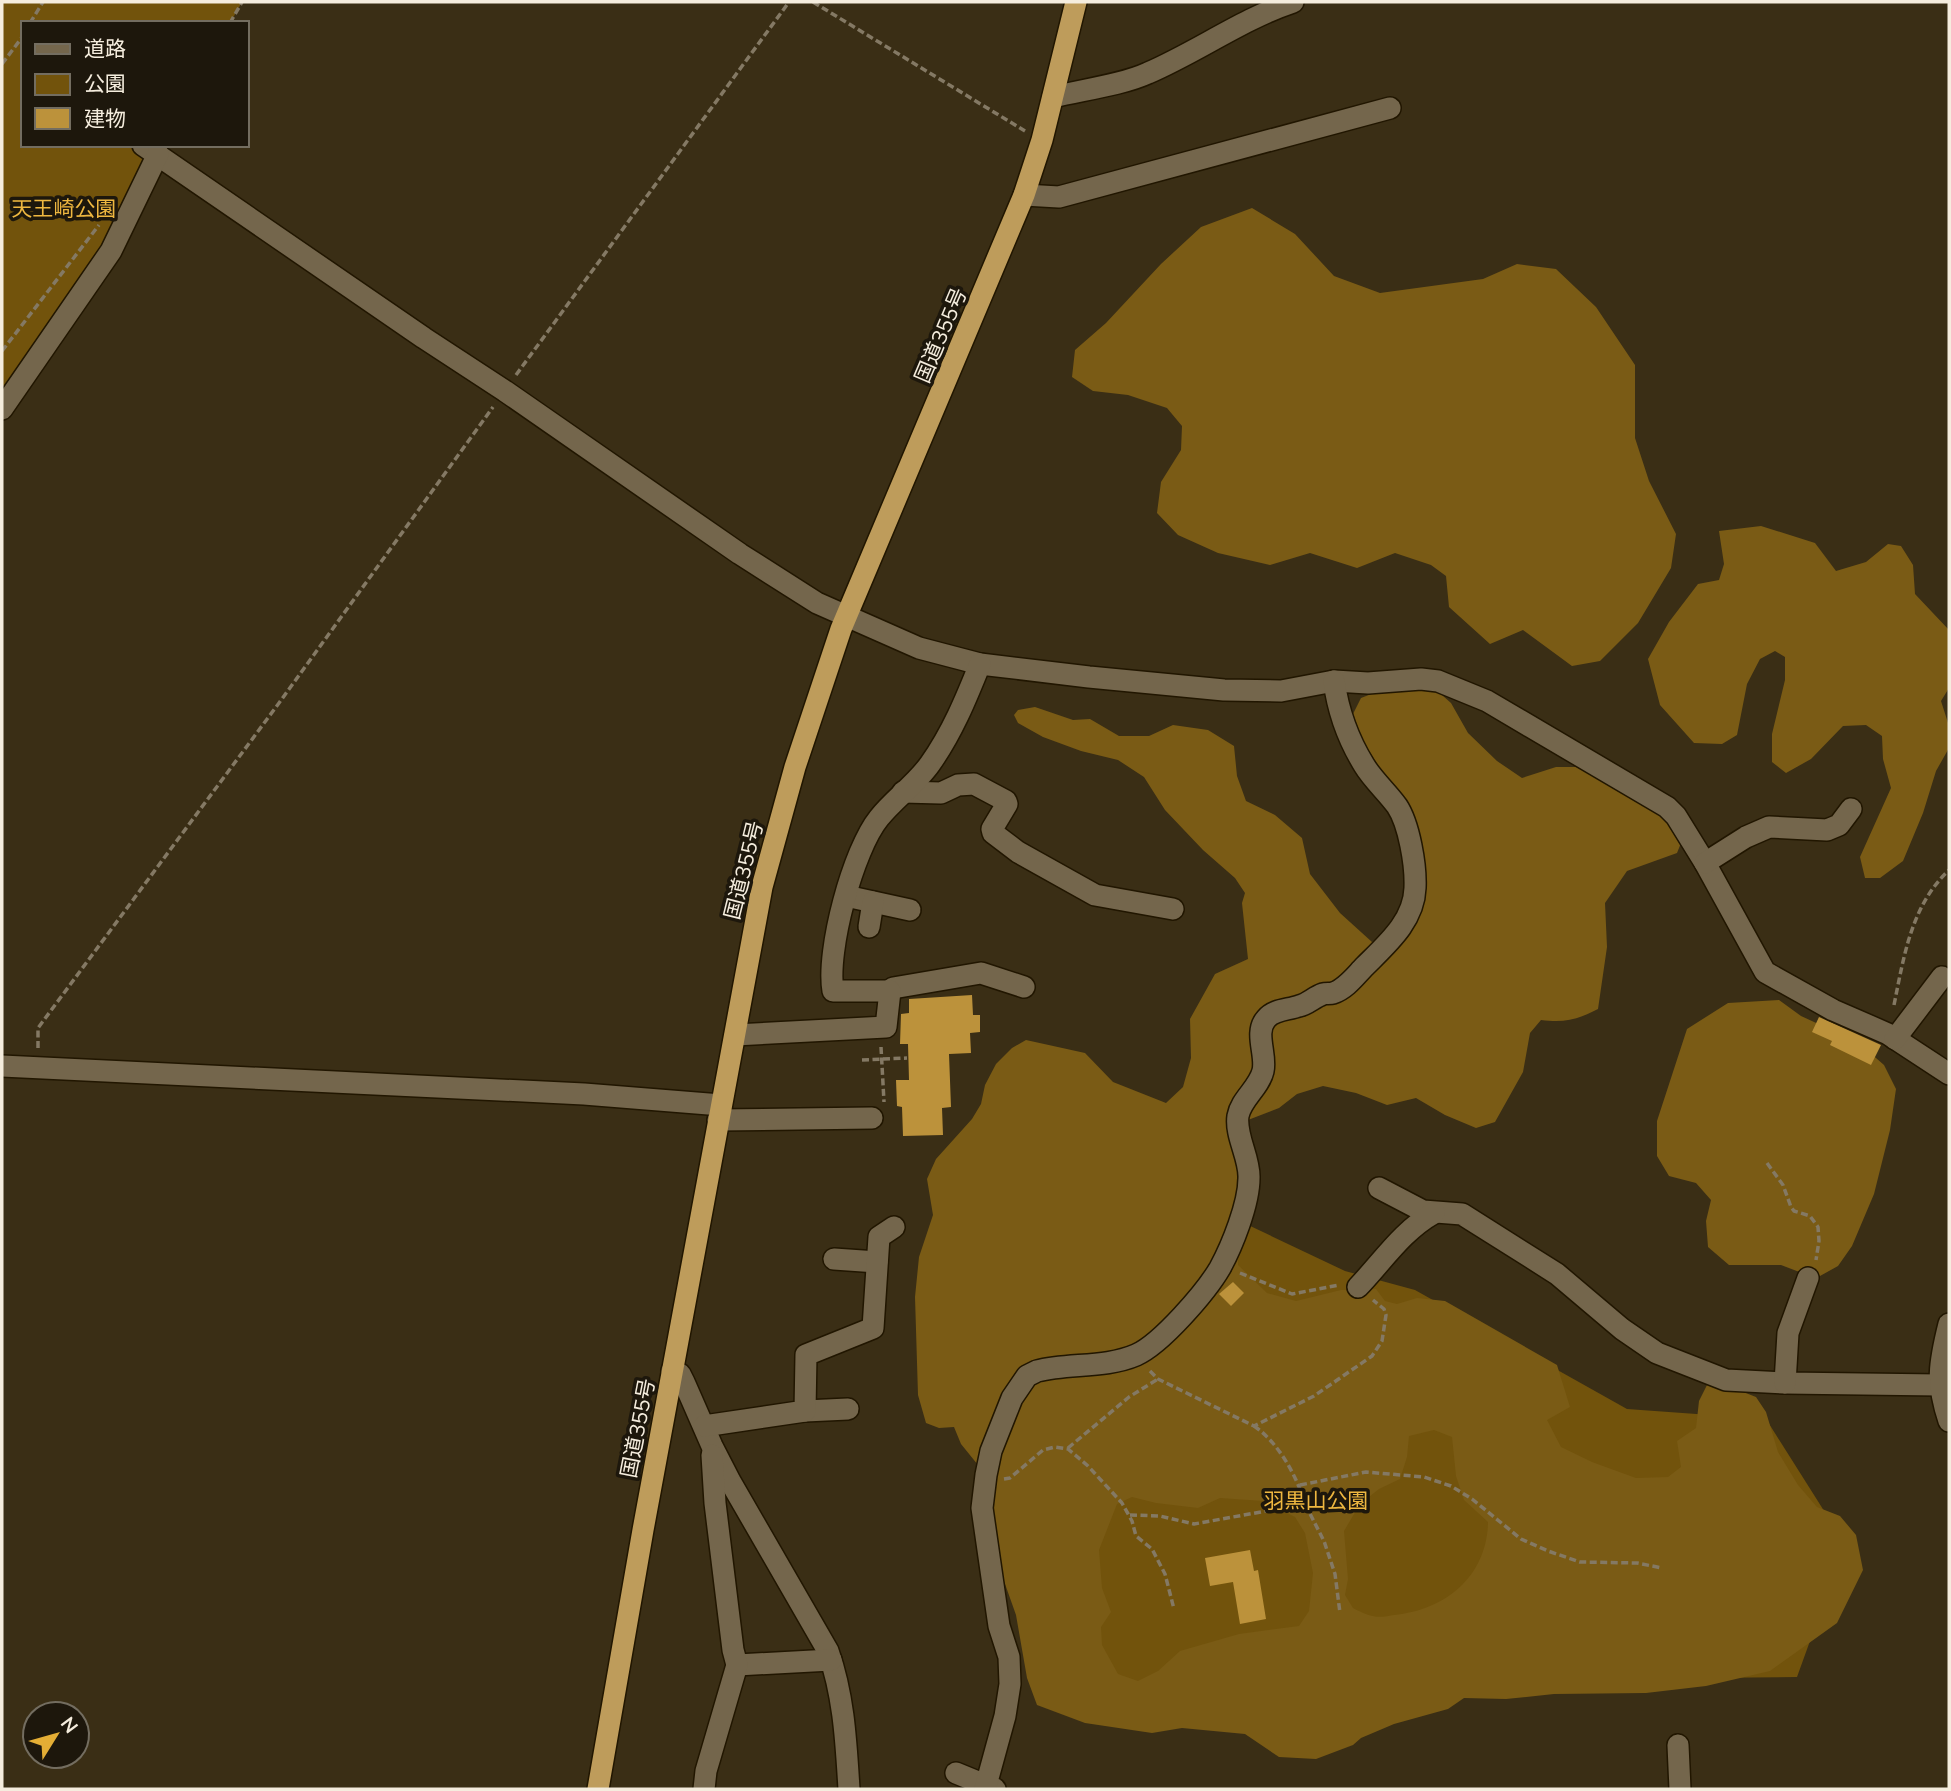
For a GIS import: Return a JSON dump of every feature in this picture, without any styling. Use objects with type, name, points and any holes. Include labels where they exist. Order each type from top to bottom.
[{"type":"highway","name":"国道355号","points":[[598,1789],[762,887],[795,767],[846,617],[1024,195],[1042,140],[1076,2]]},
{"type":"street","points":[[1053,97],[1144,75],[1206,45],[1263,12],[1293,2]]},
{"type":"street","points":[[1024,195],[1059,197],[1390,107]]},
{"type":"street","points":[[2,409],[111,251],[150,150],[740,554],[817,603],[919,649],[980,664],[1224,690],[1281,691],[1334,681],[1368,683],[1421,679],[1438,681],[1487,701],[1667,807],[1676,816],[1704,863],[1765,972],[1833,1010],[1891,1037],[1949,1074]]},
{"type":"street","points":[[980,664],[960,713],[928,768],[878,819],[863,842],[846,896],[831,977],[833,991],[890,991],[893,988],[981,973],[1024,987]]},
{"type":"street","points":[[956,1773],[988,1788],[1005,1716],[1010,1685],[1009,1657],[999,1626],[982,1508],[991,1451],[1019,1384],[1027,1376],[1049,1368],[1136,1355],[1167,1331],[1210,1283],[1222,1265],[1248,1196],[1250,1176],[1238,1120],[1241,1107],[1259,1083],[1264,1068],[1261,1031],[1264,1021],[1272,1014],[1301,1006],[1348,984],[1399,930],[1408,915],[1413,900],[1414,876],[1404,818],[1354,747],[1338,711],[1334,681]]},
{"type":"street","points":[[903,792],[941,793],[958,785],[974,784],[1006,801],[1007,804],[992,829],[993,833],[1018,852],[1095,895],[1173,909]]},
{"type":"street","points":[[1704,863],[1746,837],[1769,827],[1827,830],[1839,825],[1851,809]]},
{"type":"street","points":[[846,896],[910,911]]},
{"type":"street","points":[[869,927],[873,902]]},
{"type":"street","points":[[1891,1037],[1942,977]]},
{"type":"street","points":[[735,1035],[886,1027],[890,991]]},
{"type":"street","points":[[2,1066],[584,1094],[720,1113],[872,1118]]},
{"type":"street","points":[[1379,1188],[1423,1211],[1462,1214],[1557,1274],[1622,1329],[1657,1353],[1726,1380],[1785,1384],[1939,1385]]},
{"type":"street","points":[[1358,1287],[1391,1248],[1420,1221],[1434,1213]]},
{"type":"street","points":[[805,1411],[806,1355],[873,1328],[879,1237],[894,1227]]},
{"type":"street","points":[[834,1259],[877,1262]]},
{"type":"street","points":[[1785,1384],[1788,1333],[1808,1278]]},
{"type":"street","points":[[1949,1324],[1939,1385],[1949,1421]]},
{"type":"street","points":[[672,1371],[680,1374],[712,1446],[831,1660],[843,1706],[849,1789]]},
{"type":"street","points":[[704,1426],[805,1411],[848,1409]]},
{"type":"street","points":[[704,1789],[706,1770],[737,1665],[717,1516],[712,1446]]},
{"type":"street","points":[[737,1665],[831,1660]]},
{"type":"street","points":[[1678,1745],[1680,1789]]},
{"type":"path","points":[[31,21],[43,2]]},
{"type":"path","points":[[231,21],[242,2]]},
{"type":"path","points":[[38,1068],[38,1028],[279,703],[789,2]]},
{"type":"path","points":[[813,2],[1016,127],[1042,140]]},
{"type":"path","points":[[2,64],[21,39]]},
{"type":"path","points":[[2,351],[103,220]]},
{"type":"path","points":[[1891,1037],[1904,956],[1920,906],[1949,870]]},
{"type":"path","points":[[872,1118],[884,1117],[880,1027]]},
{"type":"path","points":[[862,1060],[907,1058]]},
{"type":"path","points":[[1767,1163],[1783,1185],[1794,1211],[1810,1216],[1818,1227],[1816,1259],[1808,1278]]},
{"type":"path","points":[[1222,1265],[1292,1294],[1335,1284],[1358,1287],[1384,1308],[1386,1315],[1382,1341],[1372,1356],[1314,1396],[1254,1426]]},
{"type":"path","points":[[1136,1355],[1158,1379],[1264,1433],[1300,1485],[1305,1504],[1324,1541],[1335,1574],[1340,1613]]},
{"type":"path","points":[[1068,1448],[1129,1396],[1158,1379]]},
{"type":"path","points":[[985,1483],[1010,1478],[1043,1450],[1068,1448],[1088,1466],[1130,1515],[1136,1535],[1152,1549],[1163,1567],[1174,1609]]},
{"type":"path","points":[[1300,1485],[1366,1472],[1424,1477],[1451,1486],[1472,1499],[1521,1539],[1548,1551],[1580,1562],[1637,1563],[1662,1568]]},
{"type":"path","points":[[1130,1515],[1160,1516],[1194,1524],[1305,1504]]},
{"type":"green space","name":"天王崎公園","points":[[3,2],[242,2],[231,21],[21,21],[21,147],[162,147],[110,256],[2,410]]},
{"type":"green space","points":[[1252,208],[1295,234],[1334,276],[1380,293],[1483,279],[1517,264],[1556,269],[1596,307],[1635,365],[1635,438],[1649,481],[1676,534],[1671,568],[1638,623],[1600,661],[1572,666],[1523,630],[1490,644],[1449,607],[1446,576],[1431,565],[1395,553],[1357,568],[1310,553],[1270,565],[1218,553],[1178,535],[1157,513],[1161,482],[1181,450],[1182,426],[1167,408],[1128,395],[1093,391],[1072,377],[1075,350],[1106,323],[1161,264],[1201,227]]},
{"type":"green space","points":[[1761,526],[1815,543],[1836,571],[1866,562],[1888,544],[1901,546],[1913,565],[1915,594],[1949,630],[1949,688],[1941,701],[1949,726],[1949,748],[1936,771],[1923,813],[1903,861],[1880,878],[1865,878],[1860,857],[1891,788],[1883,759],[1882,736],[1866,725],[1843,726],[1811,759],[1786,773],[1772,762],[1772,734],[1785,680],[1785,657],[1775,651],[1760,659],[1747,684],[1737,735],[1722,744],[1694,743],[1660,705],[1648,659],[1669,622],[1698,584],[1719,580],[1724,564],[1719,531]]},
{"type":"green space","points":[[1434,688],[1451,703],[1468,733],[1497,761],[1522,778],[1556,767],[1576,767],[1596,772],[1653,806],[1683,838],[1677,853],[1627,871],[1605,903],[1607,947],[1598,1009],[1570,1020],[1541,1020],[1530,1033],[1523,1072],[1495,1122],[1476,1128],[1445,1115],[1416,1098],[1387,1105],[1356,1093],[1323,1086],[1297,1094],[1279,1108],[1248,1120],[1239,1160],[1238,1265],[1267,1293],[1296,1301],[1341,1290],[1376,1289],[1385,1301],[1397,1304],[1417,1298],[1445,1301],[1557,1365],[1570,1407],[1547,1420],[1561,1447],[1636,1478],[1668,1477],[1681,1467],[1677,1441],[1696,1428],[1699,1401],[1707,1385],[1728,1386],[1756,1397],[1766,1412],[1778,1452],[1798,1485],[1817,1507],[1840,1516],[1856,1535],[1863,1570],[1837,1623],[1770,1671],[1706,1686],[1646,1693],[1554,1694],[1506,1699],[1464,1698],[1448,1709],[1394,1724],[1361,1738],[1353,1745],[1316,1759],[1279,1757],[1245,1734],[1182,1728],[1152,1733],[1085,1723],[1037,1705],[1027,1678],[1016,1615],[999,1567],[978,1465],[961,1444],[954,1427],[939,1428],[926,1423],[918,1395],[915,1297],[919,1257],[933,1215],[927,1179],[936,1159],[972,1119],[981,1104],[985,1085],[996,1064],[1012,1048],[1026,1040],[1085,1053],[1113,1082],[1166,1103],[1183,1087],[1191,1058],[1190,1019],[1215,974],[1248,959],[1242,903],[1245,893],[1235,878],[1203,850],[1165,810],[1144,777],[1118,760],[1081,751],[1043,737],[1018,723],[1014,715],[1018,710],[1035,707],[1073,720],[1090,719],[1119,736],[1149,736],[1173,725],[1208,730],[1234,746],[1237,776],[1246,801],[1275,815],[1302,838],[1310,874],[1340,913],[1372,942],[1410,932],[1424,899],[1423,854],[1397,797],[1363,741],[1353,714],[1361,698],[1379,691]],"holes":[[[1434,1430],[1452,1437],[1456,1476],[1464,1500],[1488,1522],[1480,1559],[1472,1574],[1460,1587],[1430,1606],[1384,1617],[1365,1614],[1353,1608],[1345,1595],[1348,1579],[1344,1531],[1360,1504],[1379,1489],[1400,1479],[1407,1457],[1409,1436]],[[1132,1497],[1198,1508],[1220,1498],[1263,1501],[1295,1517],[1305,1533],[1313,1573],[1309,1611],[1299,1626],[1239,1634],[1180,1651],[1158,1671],[1138,1681],[1118,1674],[1102,1645],[1101,1627],[1111,1612],[1102,1588],[1099,1550],[1117,1504]]]},
{"type":"green space","points":[[1779,1000],[1801,1016],[1868,1051],[1884,1065],[1896,1089],[1890,1130],[1874,1194],[1852,1246],[1838,1266],[1820,1276],[1781,1265],[1729,1265],[1708,1247],[1706,1221],[1711,1200],[1696,1183],[1669,1176],[1657,1156],[1657,1121],[1687,1029],[1728,1003]]},
{"type":"green space","name":"羽黒山公園","points":[[1246,1224],[1345,1271],[1415,1290],[1627,1409],[1766,1419],[1845,1544],[1797,1677],[1694,1678],[1139,1721],[994,1466]]},
{"type":"building","points":[[972,995],[973,1015],[980,1015],[980,1032],[970,1033],[971,1053],[949,1054],[951,1107],[942,1108],[943,1135],[903,1136],[902,1107],[897,1106],[896,1080],[909,1080],[908,1044],[900,1044],[901,1014],[909,1013],[909,999]]},
{"type":"building","points":[[1819,1017],[1881,1045],[1871,1065],[1830,1045],[1832,1041],[1812,1032]]},
{"type":"building","points":[[1233,1282],[1244,1293],[1231,1306],[1219,1294]]},
{"type":"building","points":[[1250,1550],[1254,1571],[1258,1570],[1266,1619],[1240,1624],[1233,1582],[1210,1586],[1205,1558]]}]
